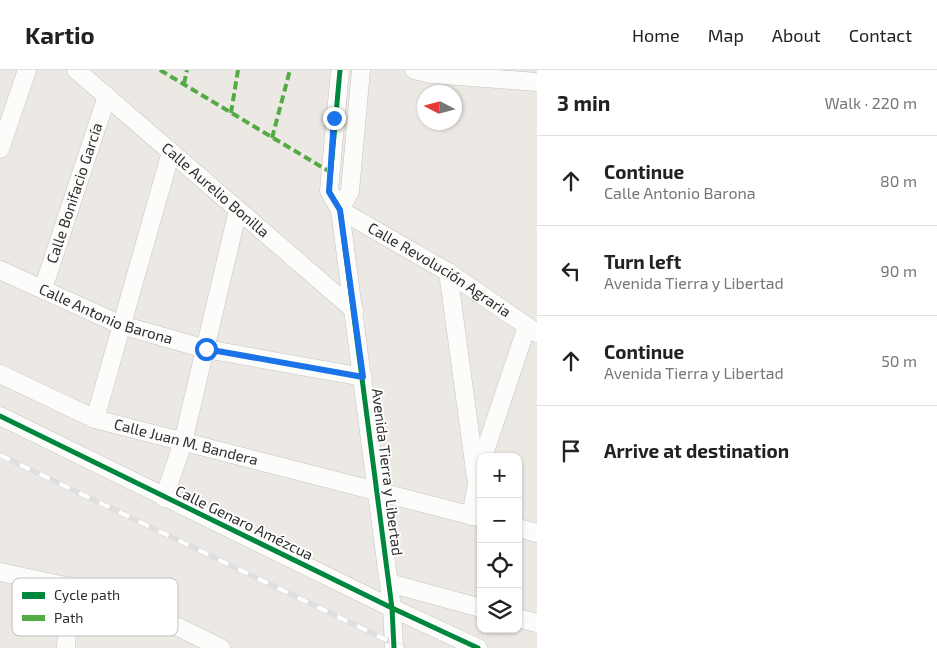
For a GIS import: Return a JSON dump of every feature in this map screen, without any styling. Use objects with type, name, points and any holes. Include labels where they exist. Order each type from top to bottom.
[{"type":"street","points":[[0,149],[27,70]]},
{"type":"street","name":"Calle Aurelio Bonilla","points":[[76,70],[354,310]]},
{"type":"street","points":[[340,70],[329,192],[340,210]]},
{"type":"street","points":[[340,210],[350,191],[361,70]]},
{"type":"street","points":[[414,70],[537,82]]},
{"type":"street","name":"Calle Bonifacio García","points":[[43,289],[106,96]]},
{"type":"street","points":[[95,419],[171,152]]},
{"type":"street","points":[[164,498],[183,442],[238,210]]},
{"type":"street","name":"Calle Revolución Agraria","points":[[340,210],[448,272],[532,330]]},
{"type":"street","name":"Avenida Tierra y Libertad","points":[[340,210],[389,583],[394,648]]},
{"type":"street","name":"Calle Antonio Barona","points":[[0,270],[121,325],[206,349],[363,377]]},
{"type":"street","points":[[448,272],[477,459]]},
{"type":"street","points":[[485,453],[532,330]]},
{"type":"street","name":"Calle Juan M. Bandera","points":[[0,374],[95,419],[476,517]]},
{"type":"street","name":"Calle Genaro Amézcua","points":[[0,416],[164,498],[478,648]]},
{"type":"street","points":[[476,517],[477,498]]},
{"type":"street","points":[[522,529],[537,533]]},
{"type":"street","points":[[0,572],[30,578]]},
{"type":"street","points":[[389,583],[477,607]]},
{"type":"street","points":[[522,619],[537,623]]},
{"type":"street","points":[[178,627],[221,648]]},
{"type":"railway","points":[[0,455],[403,648]]},
{"type":"marked path","points":[[160,70],[330,172]]},
{"type":"marked path","points":[[184,84],[187,70]]},
{"type":"marked path","points":[[231,113],[238,70]]},
{"type":"marked path","points":[[272,138],[290,70]]},
{"type":"cycle path","points":[[340,70],[329,191],[340,210],[392,608],[394,648]]},
{"type":"cycle path","points":[[0,416],[392,608],[478,648]]},
{"type":"route","points":[[206,349],[363,377],[340,210],[329,192],[334,118]]}]
